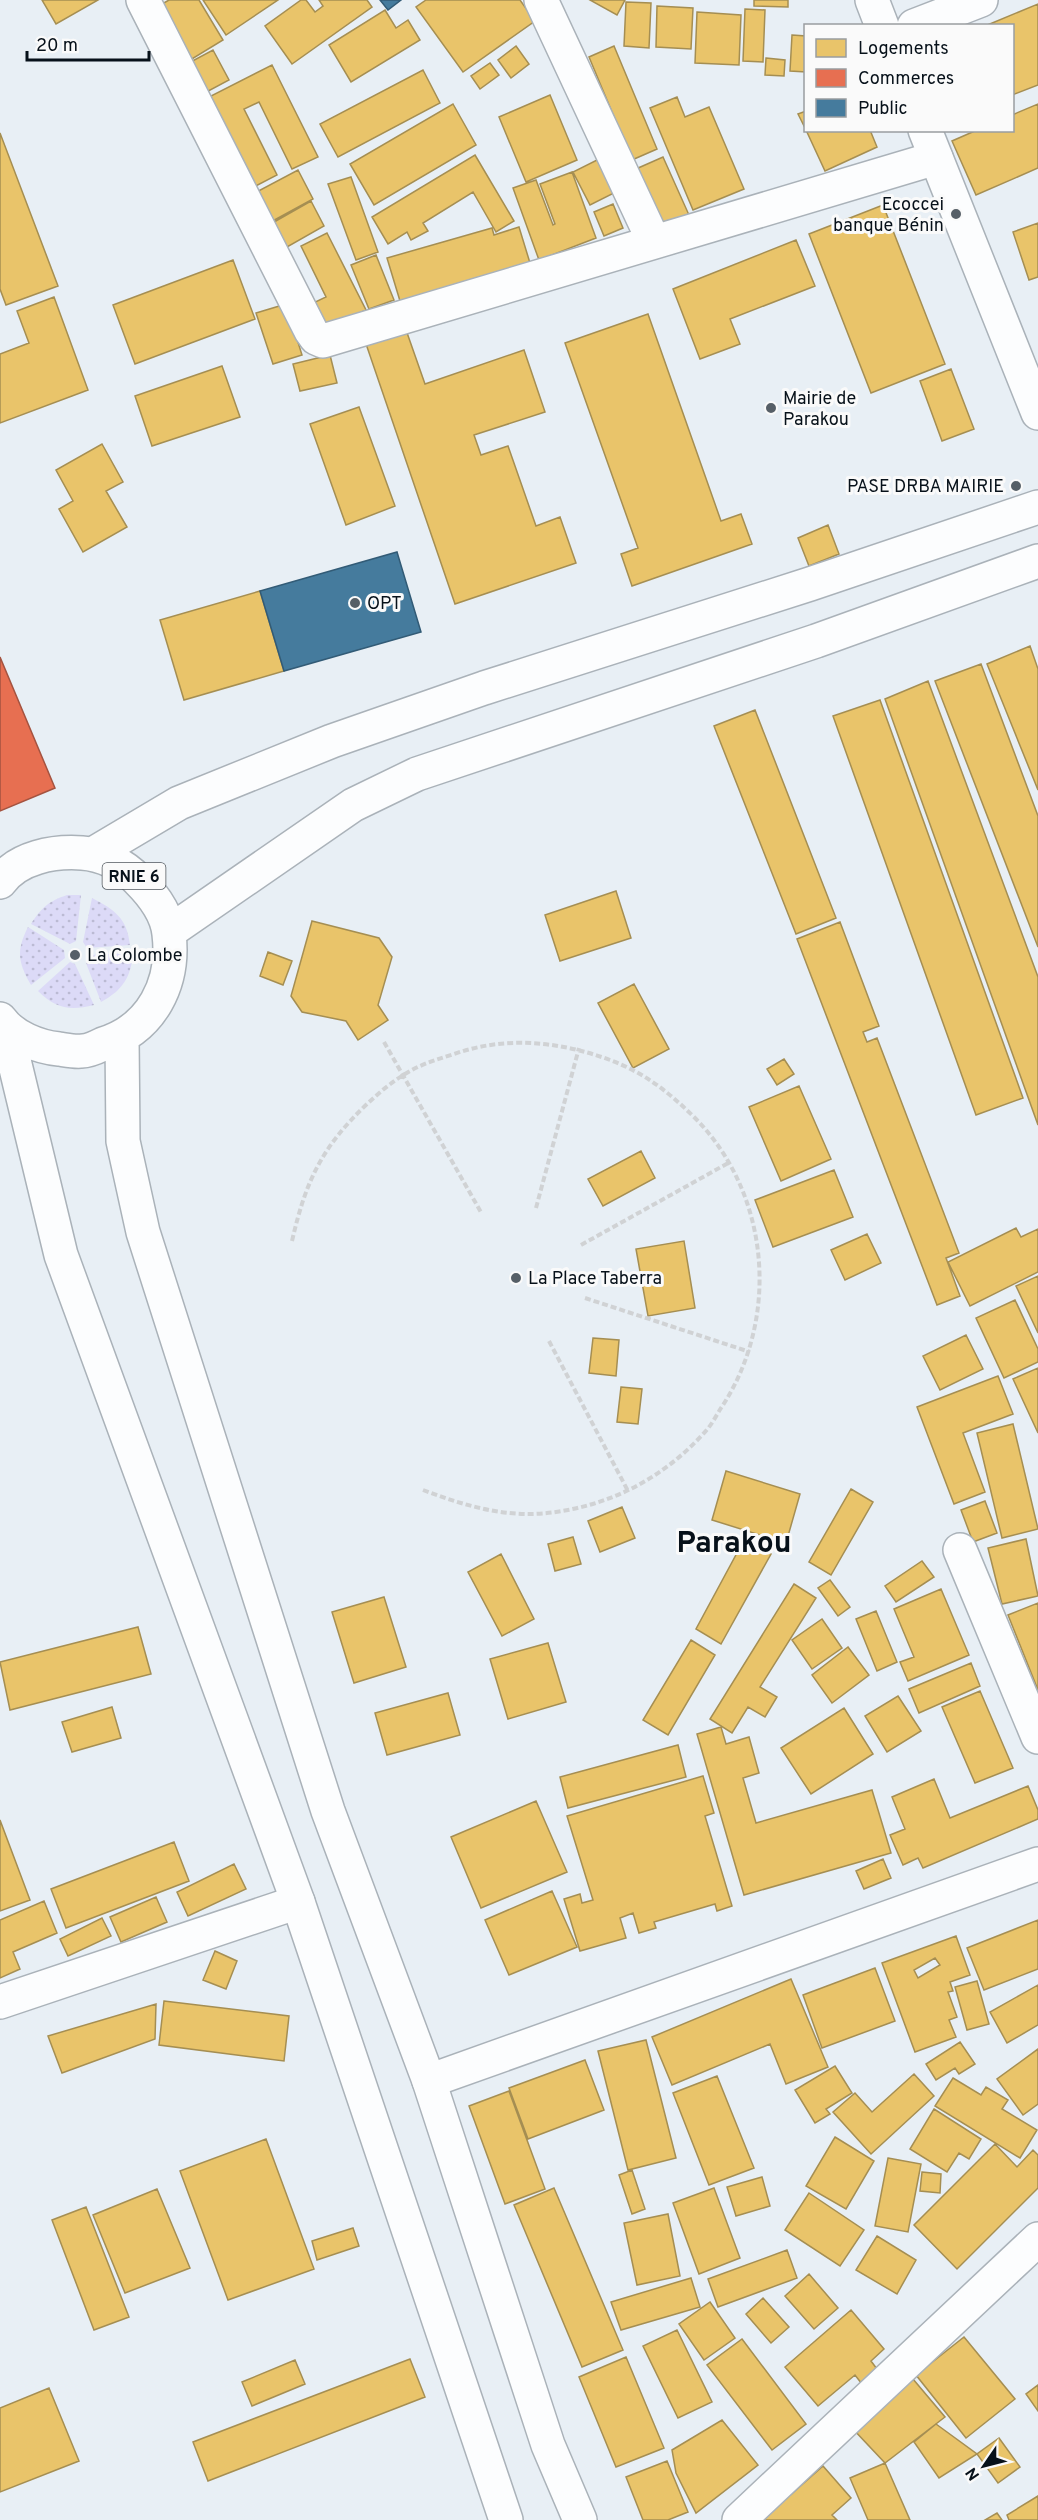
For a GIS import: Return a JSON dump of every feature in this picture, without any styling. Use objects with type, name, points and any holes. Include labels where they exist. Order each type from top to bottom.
[{"type":"main road","points":[[142,0],[316,338],[323,341],[338,337],[654,242],[930,144],[1038,413]]},
{"type":"main road","points":[[542,0],[654,242]]},
{"type":"main road","points":[[872,0],[881,24]]},
{"type":"main road","points":[[919,24],[981,0]]},
{"type":"main road","points":[[93,854],[179,803],[332,741],[484,688],[810,584],[1038,507]]},
{"type":"main road","points":[[169,932],[353,805],[417,774],[816,641],[1038,561]]},
{"type":"main road","name":"RNIE 6","points":[[1,878],[30,860],[61,852],[93,854],[128,869],[154,897],[169,932],[169,973],[157,1001],[153,1010],[122,1038],[83,1051],[42,1047],[3,1024]]},
{"type":"main road","points":[[3,1024],[61,1255],[298,1902],[506,2520]]},
{"type":"main road","points":[[122,1038],[123,1141],[143,1232],[328,1811],[429,2081],[548,2445],[580,2520]]},
{"type":"main road","points":[[960,1550],[1038,1737]]},
{"type":"main road","points":[[429,2081],[1038,1864]]},
{"type":"main road","points":[[0,2002],[298,1902]]},
{"type":"main road","points":[[739,2520],[1038,2239]]},
{"type":"path","points":[[384,1042],[482,1214]]},
{"type":"path","points":[[292,1241],[301,1205],[314,1172],[340,1130],[384,1088],[403,1075],[420,1066],[474,1047],[526,1042],[579,1048],[633,1068],[670,1092],[714,1137],[730,1162],[740,1182],[757,1234],[761,1291],[750,1352],[734,1389],[705,1432],[655,1476],[628,1491],[612,1498],[560,1512],[512,1514],[467,1507],[423,1490]]},
{"type":"path","points":[[536,1208],[579,1048]]},
{"type":"path","points":[[581,1245],[730,1162]]},
{"type":"path","points":[[585,1298],[750,1352]]},
{"type":"path","points":[[549,1341],[628,1491]]},
{"type":"shaded area","points":[[67,895],[81,895],[76,941],[70,944],[31,924],[46,906]]},
{"type":"shaded area","points":[[92,898],[113,911],[123,921],[130,945],[87,948],[83,942]]},
{"type":"shaded area","points":[[28,927],[64,950],[65,958],[31,985],[23,970],[20,956]]},
{"type":"shaded area","points":[[133,953],[125,982],[115,993],[101,1002],[86,963],[89,955]]},
{"type":"shaded area","points":[[70,962],[75,964],[94,1005],[78,1008],[64,1007],[51,1002],[38,991]]},
{"type":"building: Logements","points":[[42,0],[98,0],[56,24]]},
{"type":"building: Logements","points":[[169,0],[199,0],[223,40],[187,62],[155,8]]},
{"type":"building: Logements","points":[[203,0],[278,0],[226,35]]},
{"type":"building: Logements","points":[[301,0],[306,0],[315,12],[323,6],[319,0],[367,0],[372,7],[292,64],[265,26]]},
{"type":"building: Logements","points":[[426,0],[520,0],[535,21],[463,72],[416,7]]},
{"type":"building: Logements","points":[[590,0],[625,0],[617,15]]},
{"type":"building: Logements","points":[[754,0],[788,0],[788,7],[754,6]]},
{"type":"building: Logements","points":[[626,2],[651,3],[649,48],[624,46]]},
{"type":"building: Logements","points":[[1038,4],[1038,85],[1014,94],[1014,24],[990,24]]},
{"type":"building: Logements","points":[[657,6],[693,8],[691,49],[656,47]]},
{"type":"building: Logements","points":[[745,9],[765,10],[763,62],[743,61]]},
{"type":"building: Logements","points":[[385,10],[396,28],[408,20],[420,40],[351,82],[329,45]]},
{"type":"building: Logements","points":[[697,12],[741,15],[739,65],[695,63]]},
{"type":"building: Logements","points":[[792,35],[804,36],[804,72],[790,71]]},
{"type":"building: Logements","points":[[516,46],[529,64],[511,78],[498,60]]},
{"type":"building: Logements","points":[[614,46],[657,149],[632,160],[589,57]]},
{"type":"building: Logements","points":[[213,50],[229,80],[199,96],[183,66]]},
{"type":"building: Logements","points":[[766,58],[785,60],[784,76],[765,75]]},
{"type":"building: Logements","points":[[490,63],[499,75],[480,89],[471,76]]},
{"type":"building: Logements","points":[[272,65],[318,157],[292,169],[259,102],[244,109],[277,175],[252,188],[207,98]]},
{"type":"building: Logements","points":[[423,70],[440,103],[338,157],[320,124]]},
{"type":"building: Logements","points":[[550,95],[577,160],[526,182],[499,117]]},
{"type":"building: Logements","points":[[677,97],[685,117],[709,107],[744,189],[693,210],[650,108]]},
{"type":"building: Logements","points":[[453,104],[476,145],[374,205],[350,164]]},
{"type":"building: Logements","points":[[1038,104],[1038,168],[976,195],[952,141],[972,132],[1014,132],[1014,114]]},
{"type":"building: Logements","points":[[804,112],[804,126],[798,114]]},
{"type":"building: Logements","points":[[807,132],[871,132],[877,147],[825,171]]},
{"type":"building: Logements","points":[[0,133],[58,286],[6,305],[0,289]]},
{"type":"building: Logements","points":[[475,155],[514,221],[496,232],[473,192],[423,223],[428,231],[411,240],[407,232],[388,244],[372,217]]},
{"type":"building: Logements","points":[[663,157],[689,215],[662,227],[636,169]]},
{"type":"building: Logements","points":[[601,158],[618,191],[590,205],[573,172]]},
{"type":"building: Logements","points":[[298,170],[313,199],[269,223],[253,194]]},
{"type":"building: Logements","points":[[572,172],[596,238],[539,260],[513,188],[536,180],[553,225],[555,224],[540,184]]},
{"type":"building: Logements","points":[[351,177],[378,252],[356,260],[328,184]]},
{"type":"building: Logements","points":[[311,201],[324,226],[280,251],[267,226]]},
{"type":"building: Logements","points":[[613,204],[623,228],[604,236],[594,212]]},
{"type":"building: Logements","points":[[883,205],[945,364],[871,393],[809,234]]},
{"type":"building: Logements","points":[[1038,223],[1038,277],[1029,280],[1013,232]]},
{"type":"building: Logements","points":[[519,227],[530,263],[400,301],[387,258],[492,228],[494,235]]},
{"type":"building: Logements","points":[[327,233],[366,310],[322,331],[309,305],[326,297],[301,246]]},
{"type":"building: Logements","points":[[796,240],[815,286],[730,319],[740,344],[700,359],[673,289]]},
{"type":"building: Logements","points":[[376,255],[394,300],[369,309],[351,265]]},
{"type":"building: Logements","points":[[233,260],[255,319],[135,364],[113,305]]},
{"type":"building: Logements","points":[[54,297],[88,390],[0,423],[0,354],[29,343],[17,311]]},
{"type":"building: Logements","points":[[286,304],[302,355],[273,364],[256,313]]},
{"type":"building: Logements","points":[[648,314],[721,521],[741,514],[752,544],[632,586],[621,554],[638,548],[565,343]]},
{"type":"building: Logements","points":[[405,327],[425,384],[524,350],[545,412],[474,435],[481,455],[508,446],[536,526],[560,517],[576,563],[455,604],[365,341]]},
{"type":"building: Logements","points":[[330,355],[337,383],[300,391],[293,364]]},
{"type":"building: Logements","points":[[222,366],[240,417],[152,446],[135,396]]},
{"type":"building: Logements","points":[[951,369],[974,429],[942,441],[920,381]]},
{"type":"building: Logements","points":[[359,407],[395,506],[346,525],[310,424]]},
{"type":"building: Logements","points":[[102,444],[123,482],[106,491],[127,527],[83,552],[59,509],[73,501],[56,470]]},
{"type":"building: Logements","points":[[828,525],[839,554],[809,566],[798,538]]},
{"type":"building: Logements","points":[[260,591],[284,671],[184,700],[160,620]]},
{"type":"building: Logements","points":[[1030,646],[1038,669],[1038,790],[987,664]]},
{"type":"building: Logements","points":[[981,664],[1038,816],[1038,947],[935,681]]},
{"type":"building: Logements","points":[[928,681],[1038,977],[1038,1125],[885,699]]},
{"type":"building: Logements","points":[[880,700],[1023,1098],[976,1115],[833,716]]},
{"type":"building: Logements","points":[[755,710],[836,918],[796,934],[714,726]]},
{"type":"building: Logements","points":[[616,891],[631,938],[560,961],[545,915]]},
{"type":"building: Logements","points":[[312,921],[379,938],[392,957],[378,1005],[388,1020],[358,1040],[346,1021],[302,1012],[291,996]]},
{"type":"building: Logements","points":[[840,922],[879,1026],[863,1032],[867,1042],[877,1038],[959,1253],[946,1258],[960,1296],[937,1305],[797,939]]},
{"type":"building: Logements","points":[[268,952],[292,961],[283,985],[260,976]]},
{"type":"building: Logements","points":[[634,984],[669,1049],[633,1068],[598,1003]]},
{"type":"building: Logements","points":[[784,1059],[794,1074],[777,1085],[767,1069]]},
{"type":"building: Logements","points":[[799,1086],[831,1159],[781,1181],[749,1107]]},
{"type":"building: Logements","points":[[641,1151],[655,1178],[603,1206],[588,1179]]},
{"type":"building: Logements","points":[[834,1170],[853,1217],[773,1247],[755,1200]]},
{"type":"building: Logements","points":[[1016,1228],[1021,1237],[1038,1229],[1038,1272],[970,1306],[948,1262]]},
{"type":"building: Logements","points":[[867,1234],[881,1263],[845,1280],[831,1250]]},
{"type":"building: Logements","points":[[684,1241],[695,1308],[648,1316],[636,1249]]},
{"type":"building: Logements","points":[[1038,1276],[1038,1333],[1016,1286]]},
{"type":"building: Logements","points":[[1015,1300],[1038,1349],[1038,1362],[1004,1378],[976,1318]]},
{"type":"building: Logements","points":[[966,1335],[983,1369],[940,1390],[923,1356]]},
{"type":"building: Logements","points":[[593,1338],[619,1340],[616,1376],[589,1373]]},
{"type":"building: Logements","points":[[1038,1368],[1038,1433],[1013,1379]]},
{"type":"building: Logements","points":[[998,1376],[1013,1414],[963,1433],[985,1492],[954,1504],[917,1407]]},
{"type":"building: Logements","points":[[621,1387],[642,1389],[638,1424],[617,1422]]},
{"type":"building: Logements","points":[[1013,1424],[1038,1529],[1002,1538],[977,1433]]},
{"type":"building: Logements","points":[[726,1471],[800,1494],[786,1543],[712,1520]]},
{"type":"building: Logements","points":[[851,1489],[873,1502],[831,1575],[809,1562]]},
{"type":"building: Logements","points":[[985,1501],[997,1533],[973,1542],[961,1510]]},
{"type":"building: Logements","points":[[622,1507],[635,1538],[600,1552],[588,1521]]},
{"type":"building: Logements","points":[[573,1537],[581,1564],[555,1571],[548,1544]]},
{"type":"building: Logements","points":[[1026,1539],[1038,1596],[1002,1604],[988,1548]]},
{"type":"building: Logements","points":[[744,1540],[771,1554],[721,1644],[696,1629]]},
{"type":"building: Logements","points":[[501,1554],[534,1619],[502,1636],[468,1572]]},
{"type":"building: Logements","points":[[922,1561],[934,1577],[896,1602],[885,1586]]},
{"type":"building: Logements","points":[[830,1580],[850,1607],[838,1616],[818,1588]]},
{"type":"building: Logements","points":[[794,1584],[816,1598],[760,1687],[777,1697],[765,1717],[748,1707],[732,1733],[710,1719]]},
{"type":"building: Logements","points":[[941,1589],[969,1655],[908,1681],[900,1662],[914,1657],[894,1609]]},
{"type":"building: Logements","points":[[384,1597],[406,1667],[354,1683],[332,1612]]},
{"type":"building: Logements","points":[[1038,1603],[1038,1690],[1008,1615]]},
{"type":"building: Logements","points":[[876,1611],[897,1662],[877,1671],[856,1619]]},
{"type":"building: Logements","points":[[822,1619],[842,1648],[812,1669],[792,1640]]},
{"type":"building: Logements","points":[[138,1627],[151,1674],[10,1710],[0,1662]]},
{"type":"building: Logements","points":[[691,1640],[715,1655],[668,1735],[643,1720]]},
{"type":"building: Logements","points":[[548,1643],[566,1702],[508,1719],[490,1659]]},
{"type":"building: Logements","points":[[848,1647],[869,1675],[832,1703],[812,1675]]},
{"type":"building: Logements","points":[[971,1663],[980,1686],[919,1713],[909,1689]]},
{"type":"building: Logements","points":[[980,1691],[1013,1768],[975,1783],[942,1707]]},
{"type":"building: Logements","points":[[448,1693],[460,1735],[387,1755],[375,1713]]},
{"type":"building: Logements","points":[[898,1696],[921,1731],[887,1752],[865,1716]]},
{"type":"building: Logements","points":[[112,1707],[121,1738],[72,1752],[62,1722]]},
{"type":"building: Logements","points":[[844,1708],[873,1754],[811,1794],[781,1748]]},
{"type":"building: Logements","points":[[721,1727],[726,1744],[749,1737],[759,1773],[743,1778],[756,1823],[872,1790],[891,1853],[744,1895],[697,1734]]},
{"type":"building: Logements","points":[[678,1745],[686,1777],[568,1808],[560,1777]]},
{"type":"building: Logements","points":[[703,1776],[714,1813],[705,1816],[732,1906],[717,1911],[715,1904],[654,1922],[656,1928],[639,1933],[633,1913],[620,1918],[626,1938],[580,1951],[564,1899],[580,1894],[582,1903],[593,1900],[567,1816]]},
{"type":"building: Logements","points":[[934,1779],[950,1818],[1028,1786],[1038,1810],[1038,1819],[923,1868],[918,1858],[903,1865],[890,1835],[905,1829],[892,1797]]},
{"type":"building: Logements","points":[[536,1801],[567,1872],[481,1908],[451,1837]]},
{"type":"building: Logements","points":[[0,1820],[30,1900],[0,1911]]},
{"type":"building: Logements","points":[[174,1842],[189,1881],[66,1928],[51,1889]]},
{"type":"building: Logements","points":[[883,1859],[891,1878],[864,1889],[856,1871]]},
{"type":"building: Logements","points":[[234,1864],[246,1889],[188,1916],[177,1892]]},
{"type":"building: Logements","points":[[552,1891],[577,1947],[509,1975],[485,1920]]},
{"type":"building: Logements","points":[[156,1897],[167,1922],[121,1942],[110,1917]]},
{"type":"building: Logements","points":[[44,1901],[57,1933],[13,1952],[20,1969],[0,1978],[0,1920]]},
{"type":"building: Logements","points":[[102,1918],[111,1936],[68,1956],[60,1939]]},
{"type":"building: Logements","points":[[1038,1920],[1038,1969],[984,1990],[967,1948]]},
{"type":"building: Logements","points":[[956,1936],[970,1975],[950,1982],[953,1991],[948,1992],[957,2017],[949,2020],[956,2037],[915,2052],[882,1963]],"holes":[[[935,1958],[940,1965],[918,1978],[914,1970]]]},
{"type":"building: Logements","points":[[215,1951],[237,1961],[226,1989],[203,1980]]},
{"type":"building: Logements","points":[[875,1968],[895,2021],[822,2048],[803,1995]]},
{"type":"building: Logements","points":[[791,1979],[828,2067],[786,2084],[770,2044],[672,2085],[652,2037]]},
{"type":"building: Logements","points":[[977,1981],[989,2024],[967,2030],[955,1987]]},
{"type":"building: Logements","points":[[1038,1985],[1038,2025],[1007,2043],[990,2012]]},
{"type":"building: Logements","points":[[164,2001],[289,2016],[284,2061],[159,2045]]},
{"type":"building: Logements","points":[[156,2004],[155,2039],[62,2073],[48,2036]]},
{"type":"building: Logements","points":[[646,2040],[676,2158],[628,2170],[598,2051]]},
{"type":"building: Logements","points":[[960,2042],[975,2064],[959,2074],[955,2068],[936,2080],[926,2064]]},
{"type":"building: Logements","points":[[1038,2049],[1038,2104],[1023,2115],[997,2079]]},
{"type":"building: Logements","points":[[585,2060],[604,2110],[528,2139],[509,2088]]},
{"type":"building: Logements","points":[[835,2066],[852,2093],[826,2109],[830,2114],[815,2123],[795,2090]]},
{"type":"building: Logements","points":[[914,2074],[934,2096],[871,2154],[833,2112],[855,2093],[872,2112]]},
{"type":"building: Logements","points":[[717,2076],[754,2168],[709,2185],[673,2093]]},
{"type":"building: Logements","points":[[953,2078],[981,2095],[986,2087],[1008,2100],[1002,2109],[1037,2130],[1020,2158],[935,2106]]},
{"type":"building: Logements","points":[[509,2091],[545,2189],[505,2204],[469,2106]]},
{"type":"building: Logements","points":[[934,2109],[981,2139],[969,2159],[959,2153],[947,2172],[910,2149]]},
{"type":"building: Logements","points":[[835,2137],[874,2161],[846,2209],[806,2186]]},
{"type":"building: Logements","points":[[266,2139],[314,2269],[228,2300],[180,2171]]},
{"type":"building: Logements","points":[[995,2144],[1017,2167],[1033,2150],[1038,2155],[1038,2188],[957,2269],[914,2225]]},
{"type":"building: Logements","points":[[888,2158],[921,2164],[908,2232],[875,2226]]},
{"type":"building: Logements","points":[[632,2170],[645,2209],[632,2214],[619,2175]]},
{"type":"building: Logements","points":[[922,2172],[941,2174],[940,2193],[920,2191]]},
{"type":"building: Logements","points":[[762,2177],[770,2206],[736,2216],[727,2187]]},
{"type":"building: Logements","points":[[554,2188],[623,2350],[582,2367],[514,2205]]},
{"type":"building: Logements","points":[[714,2188],[740,2258],[699,2274],[673,2203]]},
{"type":"building: Logements","points":[[157,2189],[190,2268],[125,2293],[93,2215]]},
{"type":"building: Logements","points":[[809,2193],[864,2230],[840,2266],[785,2230]]},
{"type":"building: Logements","points":[[86,2207],[129,2317],[94,2330],[52,2220]]},
{"type":"building: Logements","points":[[668,2214],[680,2276],[637,2285],[624,2223]]},
{"type":"building: Logements","points":[[353,2228],[359,2246],[317,2260],[312,2241]]},
{"type":"building: Logements","points":[[877,2236],[916,2260],[897,2294],[856,2270]]},
{"type":"building: Logements","points":[[787,2250],[797,2278],[718,2307],[708,2279]]},
{"type":"building: Logements","points":[[809,2274],[838,2308],[814,2329],[785,2296]]},
{"type":"building: Logements","points":[[691,2278],[700,2307],[621,2330],[611,2302]]},
{"type":"building: Logements","points":[[763,2298],[789,2327],[771,2343],[746,2314]]},
{"type":"building: Logements","points":[[710,2302],[735,2338],[704,2360],[679,2324]]},
{"type":"building: Logements","points":[[851,2310],[884,2349],[871,2361],[877,2369],[862,2384],[855,2375],[818,2406],[785,2367]]},
{"type":"building: Logements","points":[[677,2330],[712,2402],[678,2418],[643,2346]]},
{"type":"building: Logements","points":[[964,2337],[1015,2399],[966,2438],[916,2375]]},
{"type":"building: Logements","points":[[742,2339],[806,2424],[772,2450],[707,2365]]},
{"type":"building: Logements","points":[[626,2357],[664,2448],[616,2467],[579,2377]]},
{"type":"building: Logements","points":[[410,2359],[425,2397],[208,2481],[193,2442]]},
{"type":"building: Logements","points":[[295,2360],[305,2384],[252,2406],[242,2382]]},
{"type":"building: Logements","points":[[913,2379],[945,2417],[885,2463],[853,2429]]},
{"type":"building: Logements","points":[[1038,2385],[1038,2411],[1026,2394]]},
{"type":"building: Logements","points":[[49,2388],[79,2461],[0,2492],[0,2408]]},
{"type":"building: Logements","points":[[722,2420],[758,2465],[696,2513],[676,2473],[672,2450]]},
{"type":"building: Logements","points":[[936,2424],[977,2454],[939,2478],[914,2442]]},
{"type":"building: Logements","points":[[999,2438],[1020,2467],[998,2483],[977,2454]]},
{"type":"building: Logements","points":[[667,2461],[688,2512],[668,2520],[643,2520],[626,2477]]},
{"type":"building: Logements","points":[[885,2463],[910,2520],[868,2520],[850,2478]]},
{"type":"building: Logements","points":[[823,2466],[851,2498],[832,2515],[837,2520],[762,2520]]},
{"type":"building: Logements","points":[[1038,2496],[1038,2520],[1009,2520],[1007,2515]]},
{"type":"building: Logements","points":[[997,2513],[1002,2520],[985,2520]]},
{"type":"building: Commerces","points":[[0,657],[55,788],[0,811]]},
{"type":"building: Public","points":[[380,0],[401,0],[388,10]]},
{"type":"building: Public","points":[[397,552],[421,632],[284,671],[260,591]]},
{"type":"place","name":"Ecoccei banque Bénin","points":[[956,214]]},
{"type":"place","name":"Mairie de Parakou","points":[[771,408]]},
{"type":"place","name":"PASE DRBA MAIRIE","points":[[1016,486]]},
{"type":"place","name":"OPT","points":[[355,603]]},
{"type":"place","name":"La Colombe","points":[[75,955]]},
{"type":"place","name":"La Place Taberra","points":[[516,1278]]},
{"type":"district","name":"Parakou","points":[[734,1542]]}]
